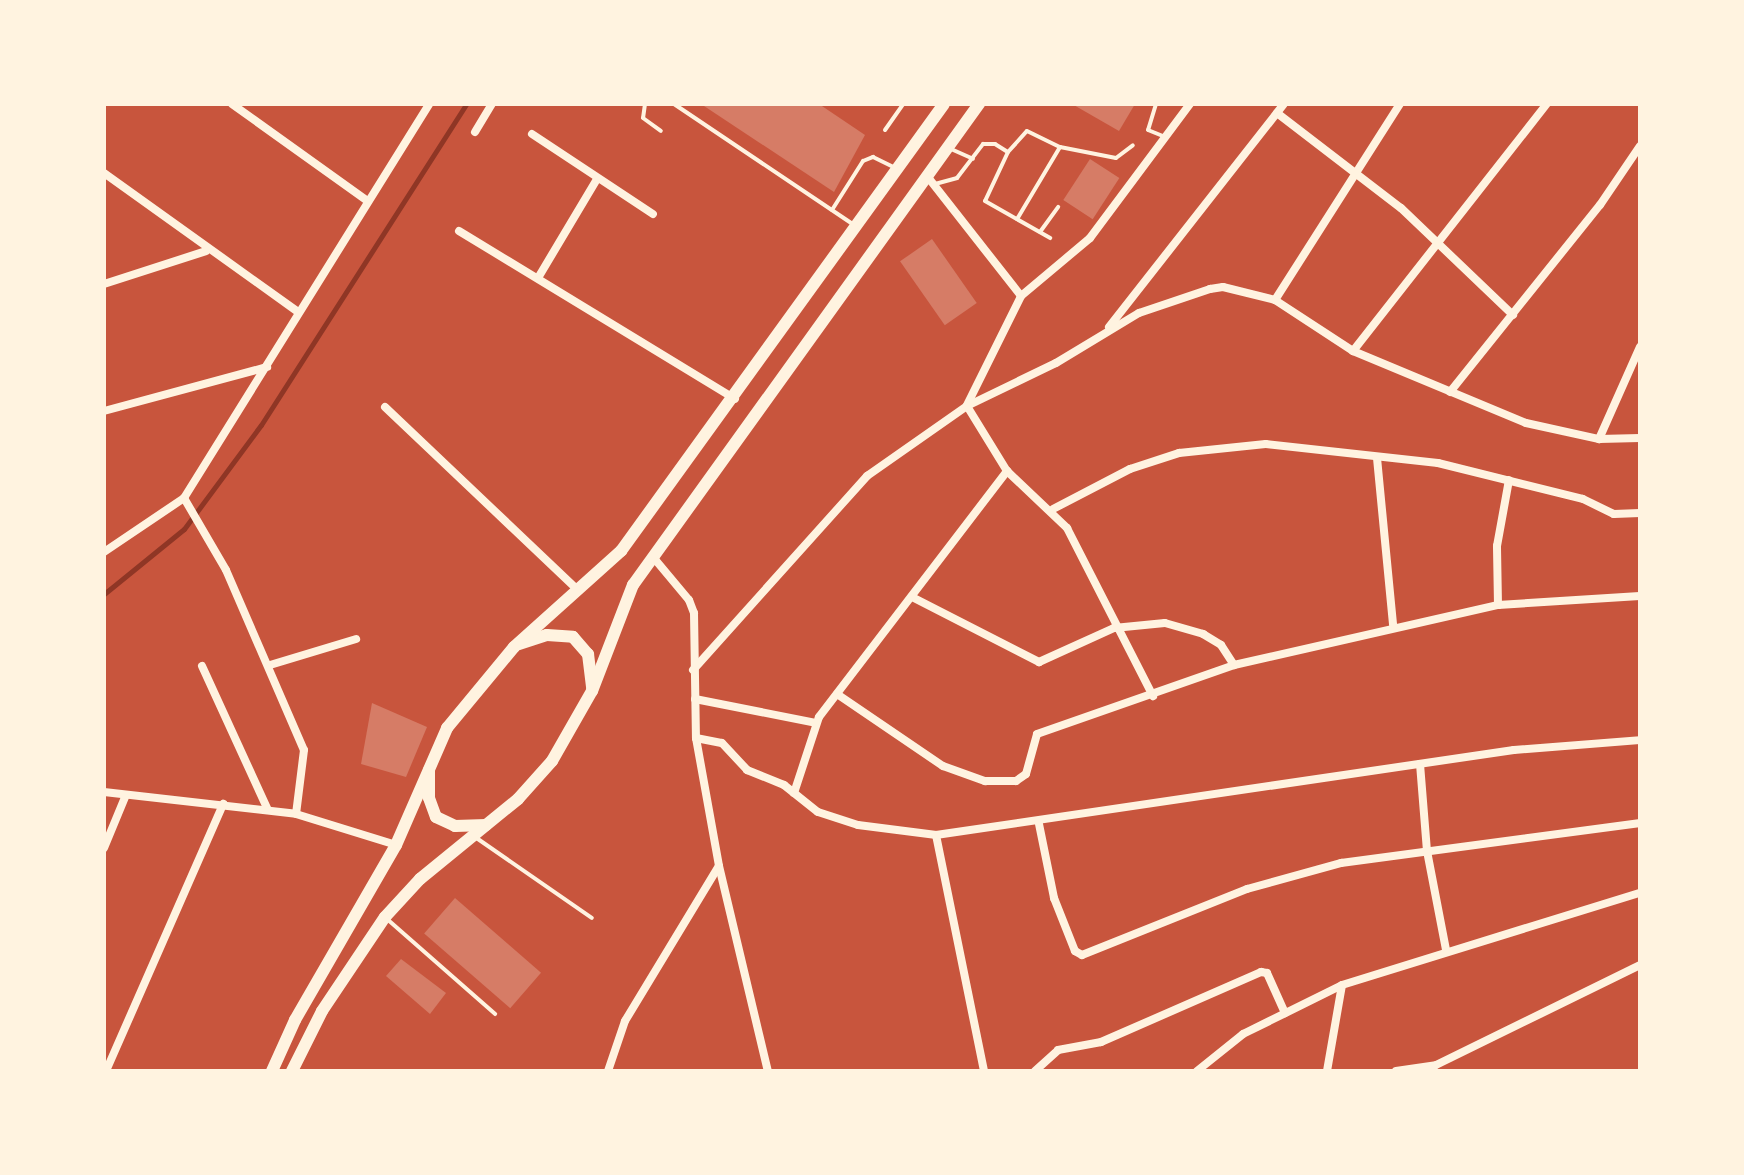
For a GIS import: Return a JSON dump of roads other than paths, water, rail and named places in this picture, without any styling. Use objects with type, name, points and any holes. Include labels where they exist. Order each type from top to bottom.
[{"type":"main road","points":[[272,1071],[295,1020],[396,845],[429,763],[447,728],[514,647],[580,592],[621,551],[735,399],[944,104]]},
{"type":"main road","points":[[292,1071],[322,1011],[385,917],[420,879],[487,825],[552,761],[592,691],[633,585],[931,180],[949,146],[979,104]]},
{"type":"main road","points":[[514,647],[547,635],[573,637],[588,654],[592,691]]},
{"type":"main road","points":[[429,763],[429,798],[436,817],[455,826],[487,825]]},
{"type":"street","points":[[232,104],[366,200]]},
{"type":"street","points":[[104,552],[184,498],[267,367],[366,200],[429,104]]},
{"type":"street","points":[[475,132],[492,104]]},
{"type":"street","points":[[967,406],[1021,296],[1090,238],[1190,104]]},
{"type":"street","points":[[1104,334],[1284,104]]},
{"type":"street","points":[[1275,300],[1400,104]]},
{"type":"street","points":[[1353,351],[1547,104]]},
{"type":"street","points":[[1277,113],[1358,173],[1513,315]]},
{"type":"street","points":[[532,134],[653,214]]},
{"type":"street","points":[[1450,392],[1513,315],[1640,146]]},
{"type":"street","points":[[104,173],[206,251],[298,312]]},
{"type":"street","points":[[538,278],[597,179]]},
{"type":"street","points":[[931,180],[1021,296]]},
{"type":"street","points":[[459,231],[735,399]]},
{"type":"street","points":[[104,284],[206,251]]},
{"type":"street","points":[[693,670],[867,476],[967,406],[1139,313],[1210,289],[1223,287],[1275,300],[1353,351],[1526,423],[1599,439],[1640,438]]},
{"type":"street","points":[[1599,439],[1640,347]]},
{"type":"street","points":[[104,411],[267,367]]},
{"type":"street","points":[[967,406],[1007,471],[1053,509],[1084,559],[1114,628],[1153,696]]},
{"type":"street","points":[[385,407],[580,592]]},
{"type":"street","points":[[1053,509],[1130,469],[1223,445],[1266,444],[1438,463],[1583,499],[1614,514],[1640,513]]},
{"type":"street","points":[[1377,458],[1393,625]]},
{"type":"street","points":[[794,793],[816,723],[1007,471]]},
{"type":"street","points":[[1498,605],[1497,546],[1509,480]]},
{"type":"street","points":[[184,498],[205,531],[270,665],[304,750],[296,814]]},
{"type":"street","points":[[653,557],[694,613],[696,738],[719,866],[768,1071]]},
{"type":"street","points":[[837,694],[943,766],[985,781],[1024,778],[1035,736],[1234,665],[1393,625],[1498,605],[1640,596]]},
{"type":"street","points":[[912,597],[1039,662],[1114,628],[1165,623],[1203,634],[1221,645],[1234,665]]},
{"type":"street","points":[[270,665],[356,639]]},
{"type":"street","points":[[202,666],[268,810]]},
{"type":"street","points":[[695,699],[816,723]]},
{"type":"street","points":[[696,738],[722,743],[747,770],[794,793],[818,812],[858,825],[936,835],[1039,824],[1514,750],[1640,740]]},
{"type":"street","points":[[1420,764],[1427,851],[1446,950]]},
{"type":"street","points":[[104,792],[296,814],[396,845]]},
{"type":"street","points":[[104,848],[126,795]]},
{"type":"street","points":[[106,1071],[223,804]]},
{"type":"street","points":[[1039,824],[1054,898],[1075,951],[1082,955],[1247,889],[1341,863],[1640,823]]},
{"type":"street","points":[[936,835],[984,1071]]},
{"type":"street","points":[[608,1071],[625,1021],[719,866]]},
{"type":"street","points":[[1197,1071],[1216,1051],[1342,985],[1446,950],[1628,901],[1640,893]]},
{"type":"street","points":[[1396,1071],[1436,1065],[1640,965]]},
{"type":"street","points":[[1035,1071],[1058,1050],[1101,1042],[1261,972],[1267,973],[1285,1013]]},
{"type":"street","points":[[1327,1071],[1342,985]]},
{"type":"lane","points":[[645,104],[643,118],[661,131]]},
{"type":"lane","points":[[674,104],[857,227]]},
{"type":"lane","points":[[885,130],[903,104]]},
{"type":"lane","points":[[1156,104],[1148,130],[1165,137]]},
{"type":"lane","points":[[1050,238],[984,197],[1008,152],[1027,131],[1060,147],[1116,158],[1133,145]]},
{"type":"lane","points":[[931,180],[957,178],[990,142],[1008,152]]},
{"type":"lane","points":[[949,146],[955,155],[973,159]]},
{"type":"lane","points":[[1017,219],[1060,147]]},
{"type":"lane","points":[[832,210],[863,161],[873,157],[898,169]]},
{"type":"lane","points":[[1040,232],[1058,207]]},
{"type":"lane","points":[[473,836],[592,918]]},
{"type":"lane","points":[[385,917],[495,1014]]},
{"type":"waterway","points":[[104,594],[184,529],[261,425],[466,104]]}]
